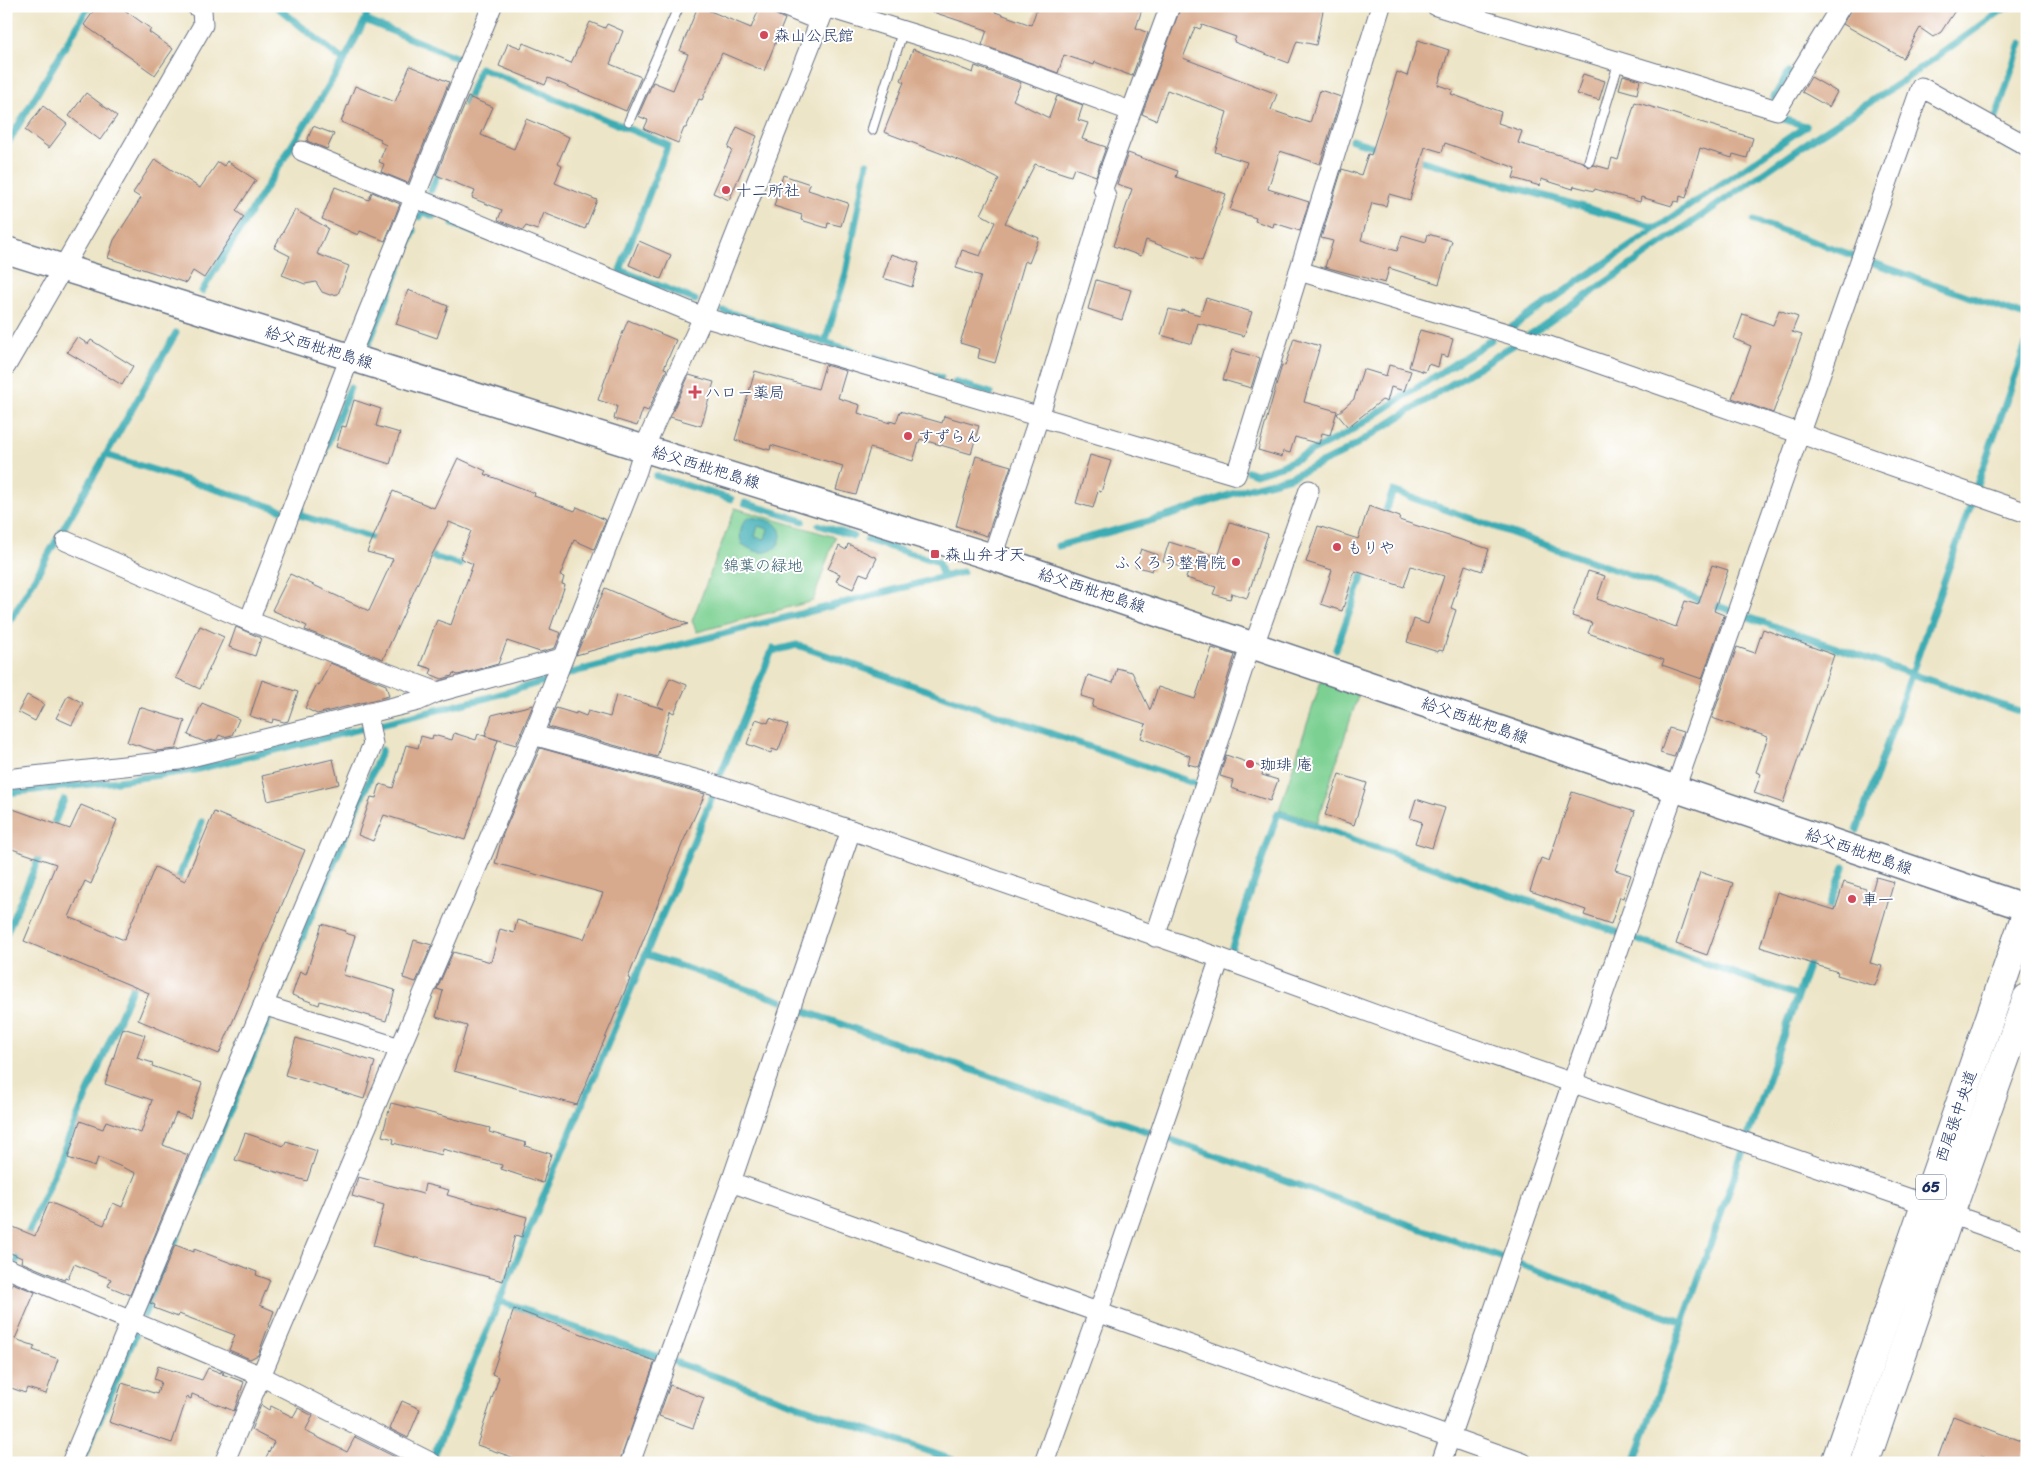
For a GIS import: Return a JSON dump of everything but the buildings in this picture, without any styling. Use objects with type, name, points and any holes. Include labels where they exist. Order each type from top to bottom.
[{"type":"main road","name":"給父西枇杷島線","points":[[6,250],[992,557],[1253,644],[2027,910]]},
{"type":"main road","name":"西尾張中央道","points":[[1865,1463],[2027,910]]},
{"type":"main road","name":"西尾張中央道","points":[[1835,1463],[1938,1209],[2027,998]]},
{"type":"street","points":[[6,366],[203,25],[202,10],[196,6]]},
{"type":"street","points":[[250,621],[350,357],[492,6]]},
{"type":"street","points":[[783,6],[824,12],[903,30],[962,49],[1130,111]]},
{"type":"street","points":[[992,557],[1039,417],[1106,197],[1103,188],[1170,6]]},
{"type":"street","points":[[302,151],[703,318],[1236,476],[1381,6]]},
{"type":"street","points":[[1436,6],[1777,110],[1840,6]]},
{"type":"street","points":[[224,1463],[533,735],[637,471],[644,448],[703,318],[824,12]]},
{"type":"street","points":[[1441,1463],[1921,87],[2027,146]]},
{"type":"street","points":[[1299,271],[1546,345],[1799,435],[2027,513]]},
{"type":"street","points":[[1154,937],[1253,644],[1309,490]]},
{"type":"street","points":[[66,542],[250,621],[438,692]]},
{"type":"street","points":[[6,779],[180,760],[367,716],[418,701],[438,692],[561,661]]},
{"type":"street","points":[[71,1463],[129,1321],[373,744],[367,716]]},
{"type":"street","points":[[533,735],[709,783],[851,830],[2027,1241]]},
{"type":"street","points":[[630,1463],[731,1182],[851,830]]},
{"type":"street","points":[[1044,1463],[1098,1313],[1220,958]]},
{"type":"street","points":[[263,1005],[400,1048]]},
{"type":"street","points":[[731,1182],[1523,1463]]},
{"type":"street","points":[[6,1268],[261,1376],[432,1463]]},
{"type":"lane","points":[[629,122],[679,6]]},
{"type":"lane","points":[[872,130],[903,30]]},
{"type":"lane","points":[[1590,161],[1619,62]]},
{"type":"green space","name":"錦葉の緑地","points":[[735,508],[835,537],[813,601],[697,632],[692,621]]},
{"type":"green space","points":[[1321,681],[1359,693],[1317,822],[1279,810]]},
{"type":"water","points":[[749,517],[764,519],[777,526],[781,537],[772,550],[766,552],[755,551],[742,544],[740,537],[741,529]],"holes":[[[758,526],[768,529],[765,539],[755,537]]]},
{"type":"waterway","points":[[6,146],[89,6]]},
{"type":"waterway","points":[[276,6],[344,61]]},
{"type":"waterway","points":[[202,291],[344,61],[370,6]]},
{"type":"waterway","points":[[1058,546],[1171,515],[1246,489],[1290,477],[1341,454],[1537,330],[1814,138],[1904,80],[2008,6]]},
{"type":"waterway","points":[[365,20],[460,59]]},
{"type":"waterway","points":[[1995,120],[2021,43]]},
{"type":"waterway","points":[[466,104],[480,68],[668,145],[620,270],[695,300]]},
{"type":"waterway","points":[[1774,97],[1789,72]]},
{"type":"waterway","points":[[1773,116],[1806,126]]},
{"type":"waterway","points":[[1512,327],[1806,126]]},
{"type":"waterway","points":[[1352,140],[1382,149]]},
{"type":"waterway","points":[[2003,143],[2027,157]]},
{"type":"waterway","points":[[1412,158],[1657,228]]},
{"type":"waterway","points":[[825,342],[846,273],[867,163]]},
{"type":"waterway","points":[[431,190],[440,168]]},
{"type":"waterway","points":[[420,217],[422,211],[433,216]]},
{"type":"waterway","points":[[1754,221],[1855,256]]},
{"type":"waterway","points":[[453,224],[476,233]]},
{"type":"waterway","points":[[369,343],[414,231]]},
{"type":"waterway","points":[[1868,261],[2027,317]]},
{"type":"waterway","points":[[724,311],[857,352]]},
{"type":"waterway","points":[[6,628],[176,333]]},
{"type":"waterway","points":[[1248,471],[1256,474],[1284,465],[1344,435],[1491,340]]},
{"type":"waterway","points":[[1976,487],[2027,342]]},
{"type":"waterway","points":[[875,357],[941,378]]},
{"type":"waterway","points":[[955,382],[991,393]]},
{"type":"waterway","points":[[311,485],[350,388]]},
{"type":"waterway","points":[[106,455],[282,510]]},
{"type":"waterway","points":[[656,476],[731,499]]},
{"type":"waterway","points":[[1383,519],[1393,491],[1729,610]]},
{"type":"waterway","points":[[745,503],[803,521]]},
{"type":"waterway","points":[[1857,830],[1971,504]]},
{"type":"waterway","points":[[301,509],[299,515],[380,540]]},
{"type":"waterway","points":[[819,525],[853,536]]},
{"type":"waterway","points":[[867,540],[938,562],[943,577]]},
{"type":"waterway","points":[[424,554],[460,565]]},
{"type":"waterway","points":[[1336,649],[1366,567]]},
{"type":"waterway","points":[[6,793],[110,782],[194,770],[490,697],[582,670],[963,572]]},
{"type":"waterway","points":[[1745,616],[2027,714]]},
{"type":"waterway","points":[[772,651],[797,645],[1199,785]]},
{"type":"waterway","points":[[721,773],[773,648]]},
{"type":"waterway","points":[[277,997],[382,750]]},
{"type":"waterway","points":[[435,1453],[713,795]]},
{"type":"waterway","points":[[51,830],[64,800]]},
{"type":"waterway","points":[[1229,956],[1278,813],[1617,932]]},
{"type":"waterway","points":[[175,886],[202,822]]},
{"type":"waterway","points":[[6,934],[43,849]]},
{"type":"waterway","points":[[1826,917],[1844,867]]},
{"type":"waterway","points":[[1635,939],[1797,995]]},
{"type":"waterway","points":[[645,954],[782,1001]]},
{"type":"waterway","points":[[1747,1138],[1812,955]]},
{"type":"waterway","points":[[17,1260],[136,979]]},
{"type":"waterway","points":[[796,1015],[798,1009],[1152,1133]]},
{"type":"waterway","points":[[144,1315],[270,1016]]},
{"type":"waterway","points":[[1168,1132],[1166,1138],[1506,1259]]},
{"type":"waterway","points":[[1634,1463],[1743,1151]]},
{"type":"waterway","points":[[1516,1263],[1683,1322]]},
{"type":"waterway","points":[[6,1286],[9,1280]]},
{"type":"waterway","points":[[499,1301],[662,1358]]},
{"type":"waterway","points":[[81,1463],[136,1334]]},
{"type":"waterway","points":[[675,1362],[961,1463]]},
{"type":"place","name":"森山公民館","points":[[764,35]]},
{"type":"place","name":"十二所社","points":[[726,190]]},
{"type":"place","name":"ハロー薬局","points":[[695,392]]},
{"type":"place","name":"すずらん","points":[[908,436]]},
{"type":"place","name":"もりや","points":[[1337,547]]},
{"type":"place","name":"森山弁才天","points":[[935,554]]},
{"type":"place","name":"ふくろう整骨院","points":[[1236,562]]},
{"type":"place","name":"珈琲 庵","points":[[1250,764]]},
{"type":"place","name":"車一","points":[[1852,899]]}]
